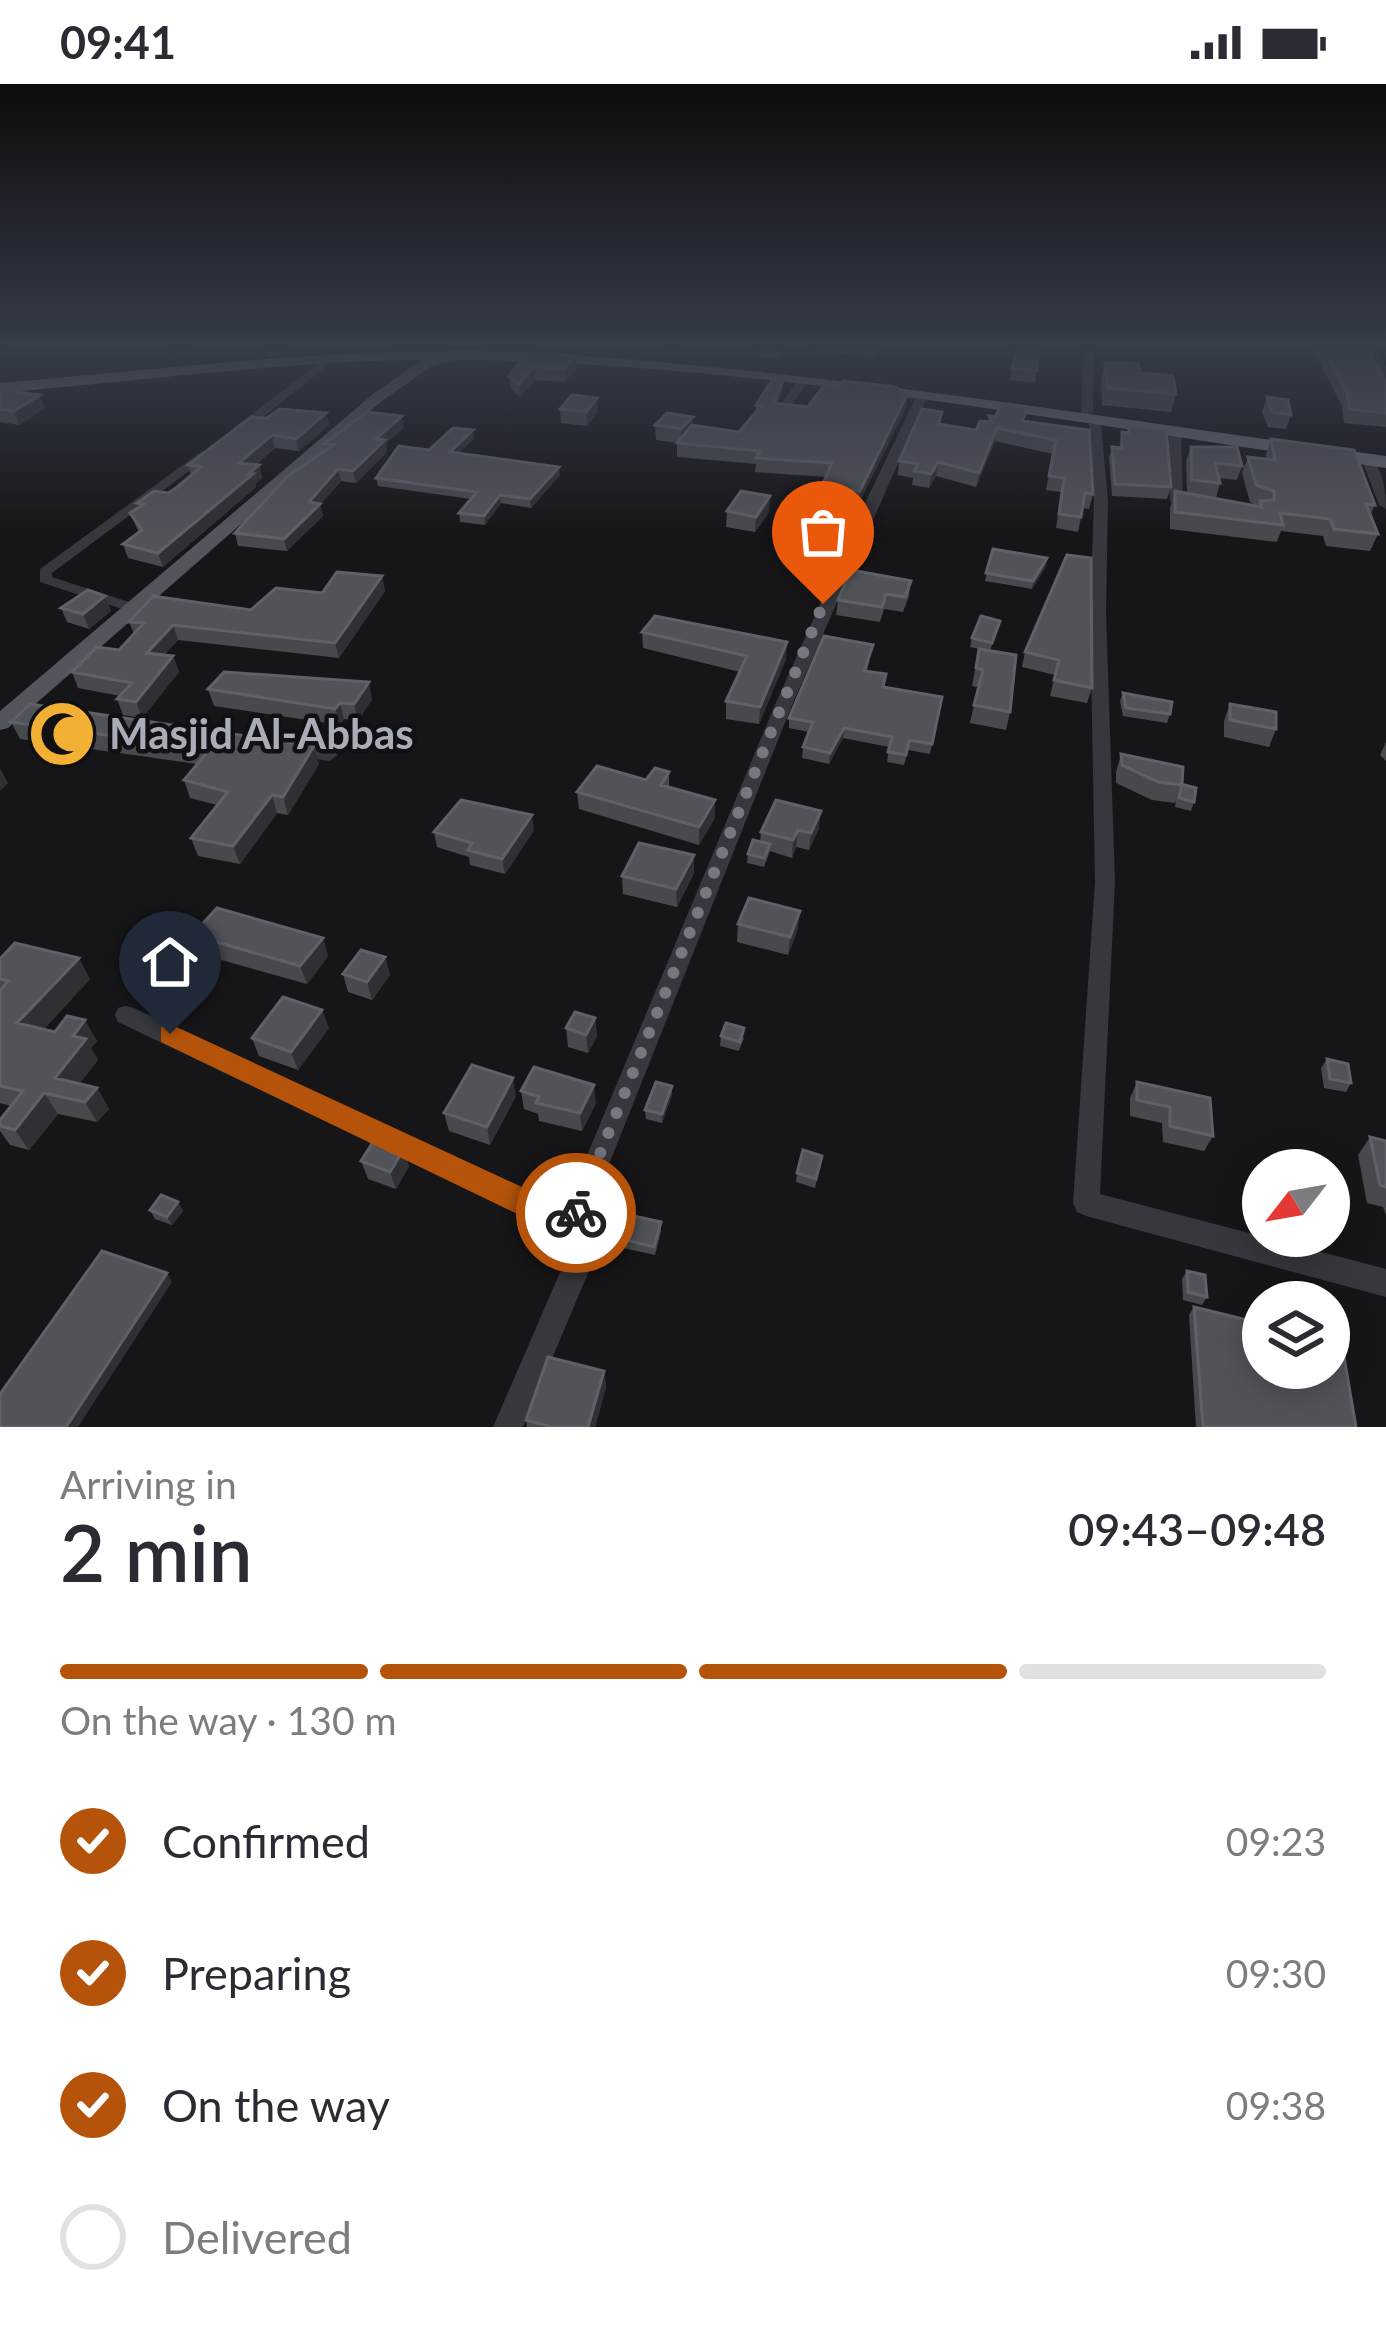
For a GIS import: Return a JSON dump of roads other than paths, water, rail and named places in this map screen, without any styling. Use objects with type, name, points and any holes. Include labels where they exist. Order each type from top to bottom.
[{"type":"highway","points":[[1020,409],[1386,452]]},
{"type":"highway","points":[[1031,409],[1174,434],[1377,461]]},
{"type":"main road","points":[[8,716],[364,409]]},
{"type":"lane","points":[[230,437],[266,409]]},
{"type":"lane","points":[[572,1225],[719,870],[804,646],[916,409]]},
{"type":"lane","points":[[1091,409],[1101,501],[1098,612],[1105,882],[1086,1203],[1386,1283]]},
{"type":"lane","points":[[1174,434],[1177,501],[1198,504]]},
{"type":"lane","points":[[133,608],[50,581],[45,572],[213,449]]},
{"type":"lane","points":[[1377,461],[1386,505]]},
{"type":"lane","points":[[8,716],[39,713]]},
{"type":"lane","points":[[262,745],[329,755]]},
{"type":"lane","points":[[126,1015],[572,1225],[586,1245],[508,1427]]},
{"type":"place","name":"Masjid Al-Abbas","points":[[62,734]]}]
